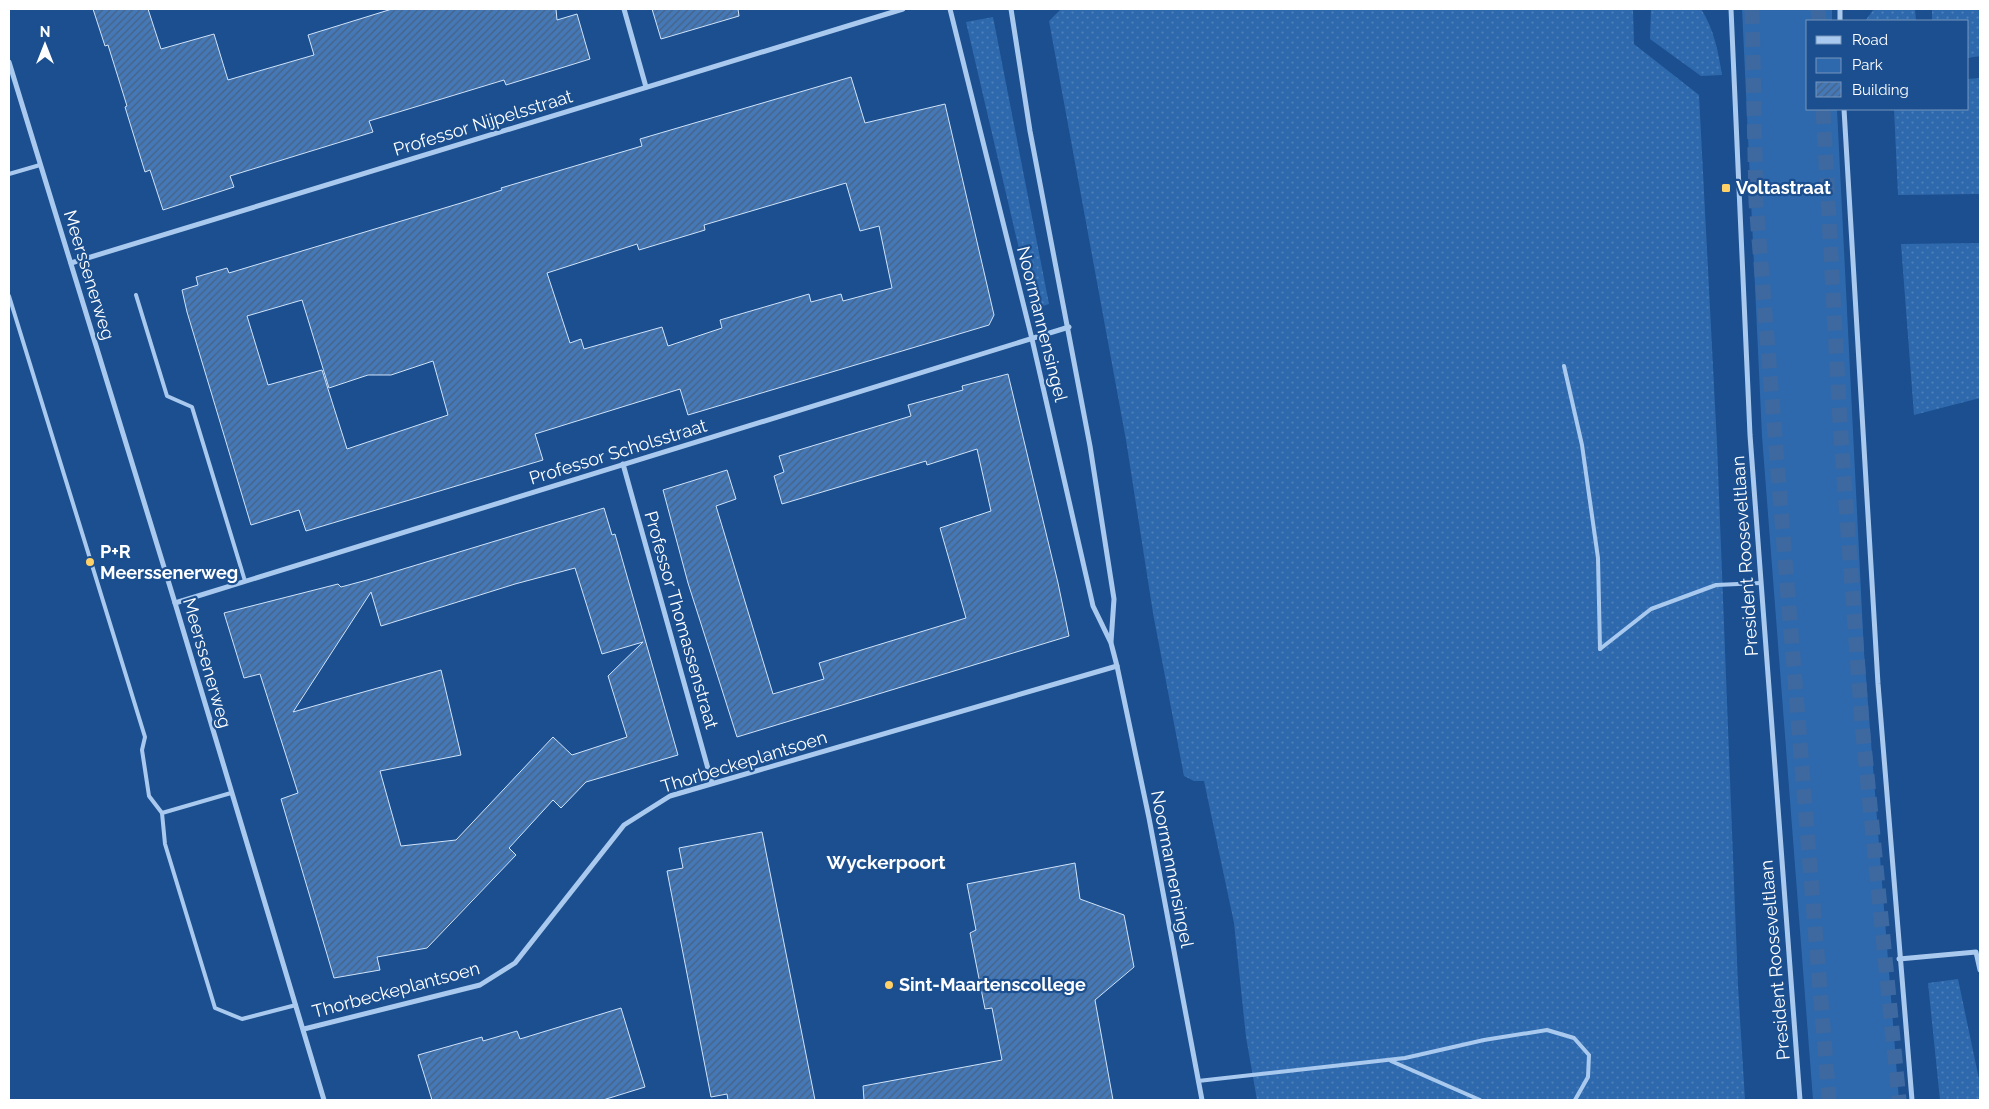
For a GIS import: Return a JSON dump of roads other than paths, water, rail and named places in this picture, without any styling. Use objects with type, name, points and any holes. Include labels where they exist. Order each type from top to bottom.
[{"type":"street","points":[[624,9],[646,87]]},
{"type":"street","name":"Professor Nijpelsstraat","points":[[71,262],[903,9]]},
{"type":"street","name":"Noormannensingel","points":[[950,9],[1032,339],[1094,606],[1111,643],[1117,666],[1149,818],[1202,1100]]},
{"type":"street","name":"Noormannensingel","points":[[1011,9],[1030,131],[1090,446],[1114,599],[1111,643]]},
{"type":"street","name":"President Rooseveltlaan","points":[[1731,9],[1750,435],[1800,1100]]},
{"type":"street","name":"Meerssenerweg","points":[[9,62],[175,603],[324,1100]]},
{"type":"street","points":[[1844,110],[1878,684],[1912,1100]]},
{"type":"street","name":"Professor Scholsstraat","points":[[175,603],[1069,328]]},
{"type":"street","name":"Professor Thomassenstraat","points":[[623,464],[712,783]]},
{"type":"street","name":"Thorbeckeplantsoen","points":[[304,1029],[480,985],[514,963],[624,825],[670,796],[1117,666]]},
{"type":"street","points":[[1899,959],[1976,952],[1980,970]]},
{"type":"lane","points":[[9,174],[40,164]]},
{"type":"lane","points":[[136,295],[167,396],[192,407],[245,581]]},
{"type":"lane","points":[[9,296],[145,737],[142,750],[149,796],[162,813],[166,844],[215,1008],[242,1019],[296,1005]]},
{"type":"lane","points":[[1564,366],[1582,445],[1598,558],[1600,649],[1652,609],[1716,586],[1761,582]]},
{"type":"lane","points":[[162,813],[231,793]]},
{"type":"lane","points":[[1198,1081],[1389,1060],[1547,1030],[1574,1038],[1589,1055],[1588,1077],[1574,1100]]},
{"type":"lane","points":[[1389,1060],[1480,1100]]},
{"type":"tunnel","points":[[1752,9],[1756,202],[1829,1100]]},
{"type":"tunnel","points":[[1818,9],[1819,20]]},
{"type":"tunnel","points":[[1823,110],[1840,422],[1862,724],[1899,1100]]},
{"type":"place","name":"Voltastraat","points":[[1726,188]]},
{"type":"place","name":"P+R Meerssenerweg","points":[[90,562]]},
{"type":"place","name":"Sint-Maartenscollege","points":[[889,985]]},
{"type":"district","name":"Wyckerpoort","points":[[886,862]]}]
